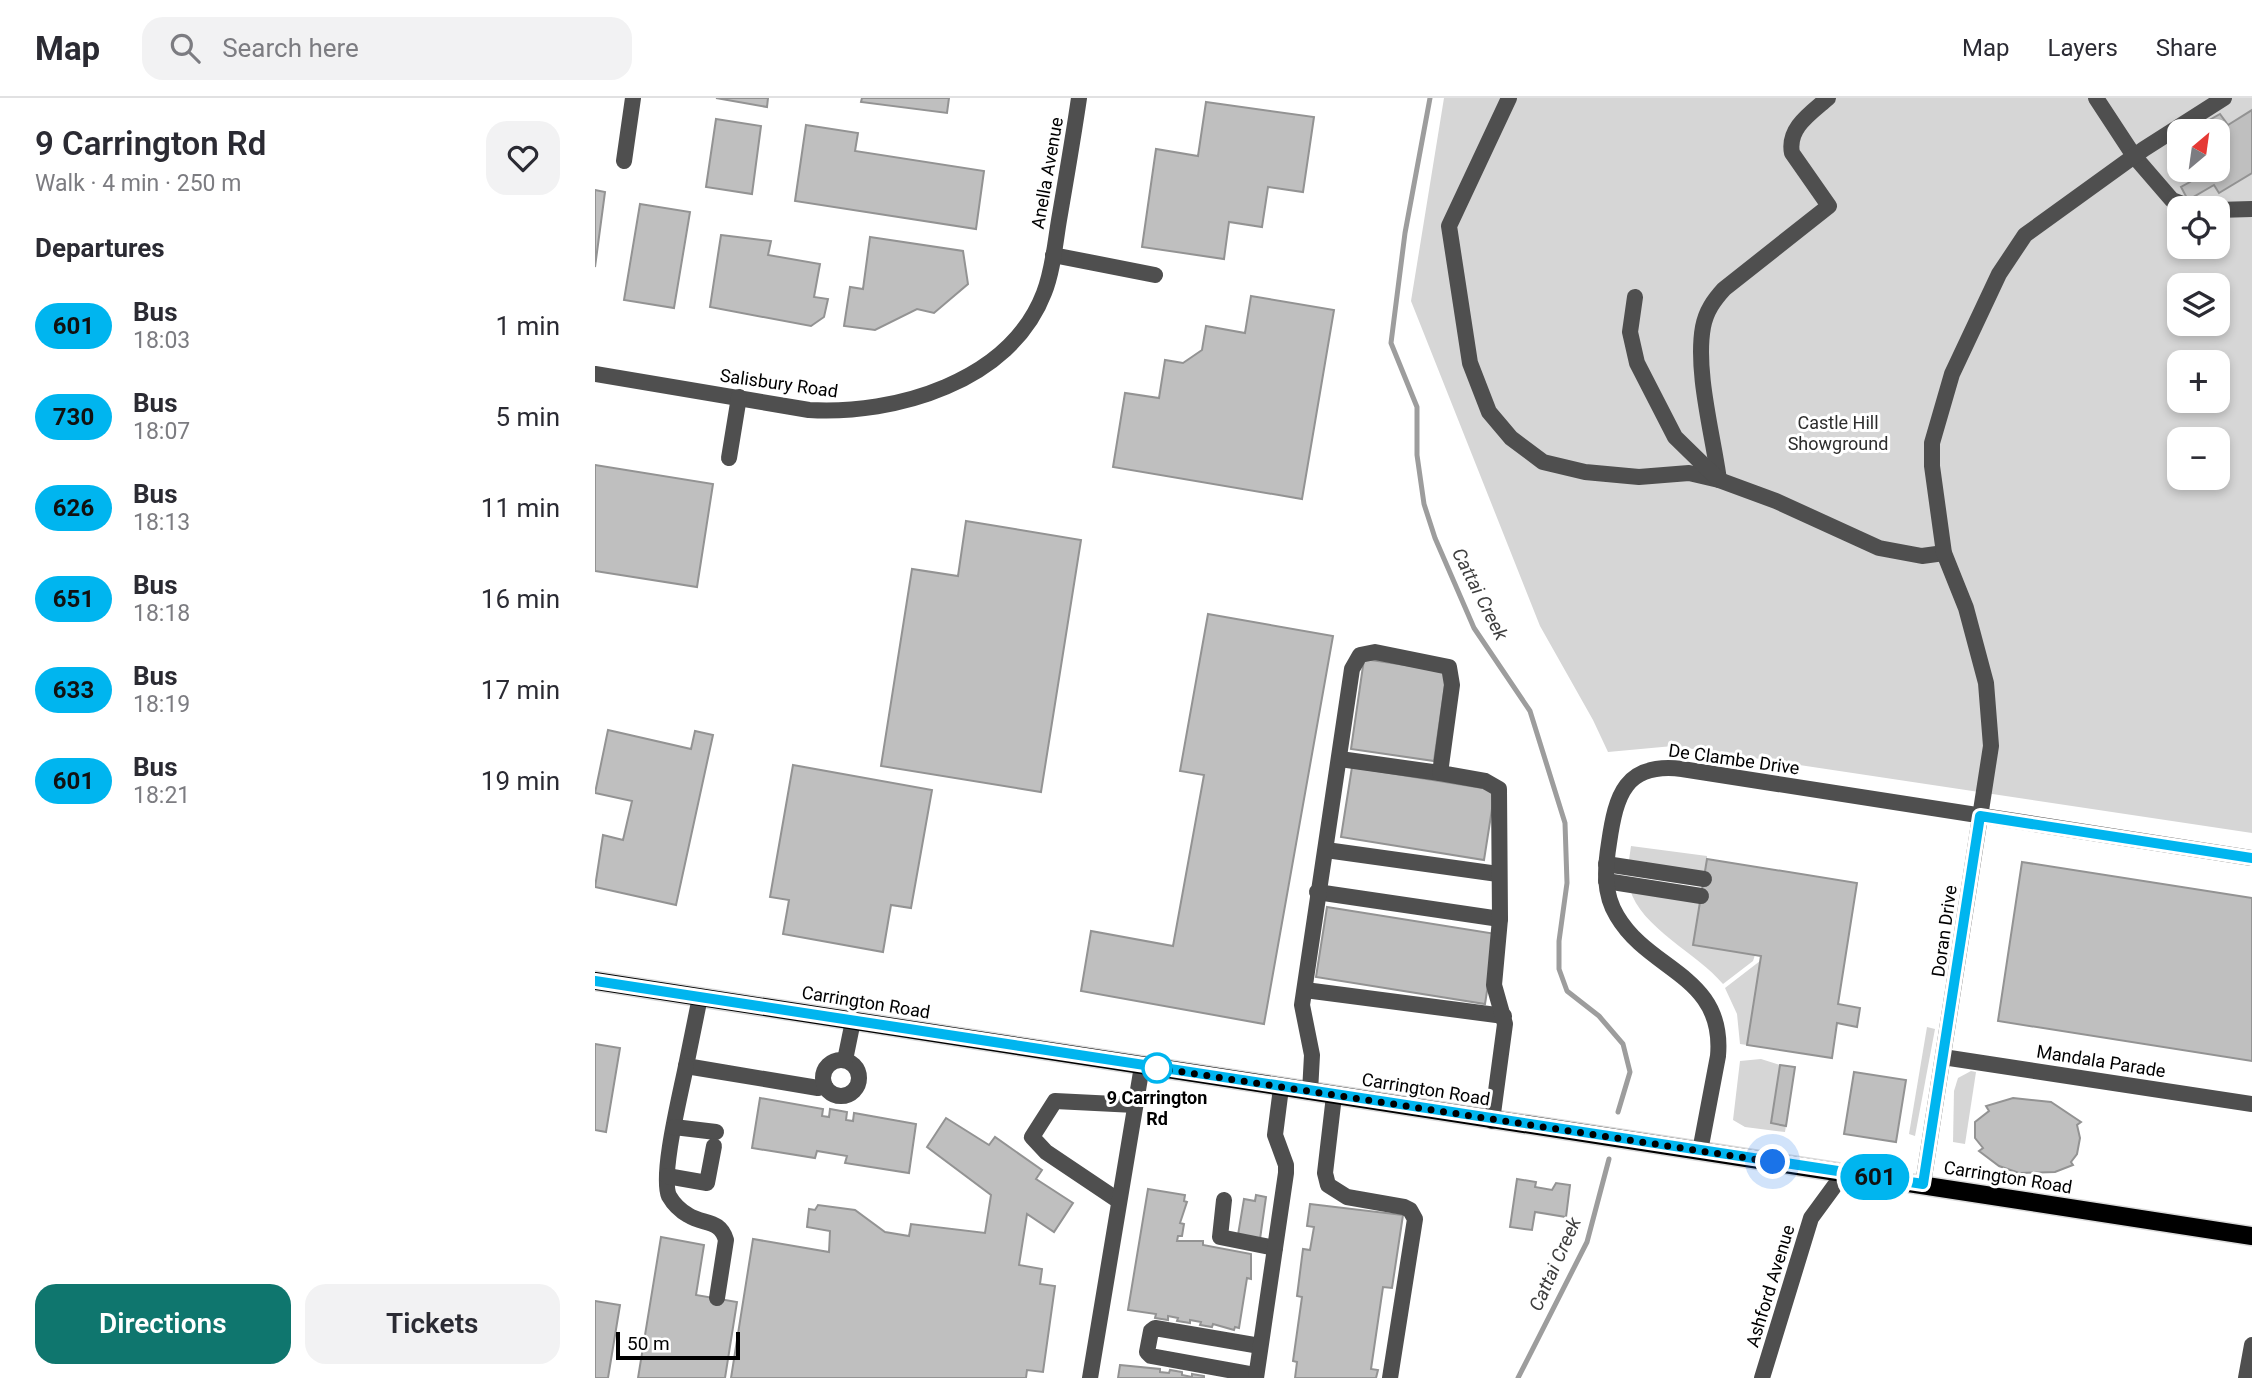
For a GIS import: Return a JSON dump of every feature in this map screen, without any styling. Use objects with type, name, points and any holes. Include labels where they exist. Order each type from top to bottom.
[{"type":"main road","name":"Carrington Road","points":[[595,981],[2252,1236]]},
{"type":"street","points":[[624,161],[633,98]]},
{"type":"street","name":"Anella Avenue","points":[[1053,255],[1079,98]]},
{"type":"street","points":[[1509,98],[1449,226],[1470,363],[1489,412],[1511,438],[1543,462],[1598,473],[1639,477],[1689,473],[1719,480],[1776,500],[1879,548],[1922,556],[1944,553]]},
{"type":"street","points":[[1719,480],[1704,371],[1703,325],[1711,305],[1724,289],[1829,206],[1792,153],[1790,145],[1797,128],[1828,98]]},
{"type":"street","points":[[2096,98],[2134,156],[2169,196]]},
{"type":"street","name":"Doran Drive","points":[[1923,1184],[1991,746],[1986,683],[1966,608],[1944,553],[1932,443],[1943,397],[1984,305],[2012,253],[2025,235],[2134,156],[2224,98]]},
{"type":"street","points":[[2230,210],[2252,209]]},
{"type":"street","points":[[1053,255],[1155,275]]},
{"type":"street","name":"Salisbury Road","points":[[595,374],[809,410],[843,412],[886,407],[946,385],[985,364],[1024,329],[1045,291],[1053,255]]},
{"type":"street","points":[[1635,297],[1630,332],[1637,363],[1675,437],[1719,480]]},
{"type":"street","points":[[729,458],[739,397]]},
{"type":"street","points":[[1310,1092],[1312,1055],[1302,1005],[1352,669],[1360,655],[1374,652],[1443,664],[1453,673],[1440,773]]},
{"type":"street","points":[[1340,759],[1485,781],[1499,789],[1500,919],[1494,985],[1504,1016],[1503,1052],[1492,1121]]},
{"type":"street","name":"De Clambe Drive","points":[[1700,1151],[1718,1051],[1717,1027],[1713,1013],[1698,989],[1625,928],[1616,915],[1606,881],[1606,864],[1618,797],[1634,777],[1657,768],[1682,769],[2252,858]]},
{"type":"street","points":[[1326,850],[1498,874]]},
{"type":"street","points":[[1606,864],[1704,879]]},
{"type":"street","points":[[1606,881],[1701,896]]},
{"type":"street","points":[[1317,892],[1500,919]]},
{"type":"street","points":[[1305,990],[1504,1016]]},
{"type":"street","points":[[700,997],[674,1127],[667,1176],[668,1194],[681,1211],[715,1224],[724,1233],[726,1240],[717,1298]]},
{"type":"street","points":[[845,1060],[853,1021]]},
{"type":"street","name":"Mandala Parade","points":[[1943,1057],[2252,1104]]},
{"type":"street","points":[[845,1060],[859,1072],[856,1089],[839,1096],[825,1086],[823,1075],[829,1065],[845,1060]]},
{"type":"street","points":[[686,1066],[818,1088],[825,1086]]},
{"type":"street","points":[[1090,1378],[1142,1066]]},
{"type":"street","points":[[1260,1346],[1156,1328],[1151,1331],[1147,1352],[1151,1356],[1256,1376],[1286,1166],[1275,1135],[1281,1088]]},
{"type":"street","points":[[1333,1096],[1325,1173],[1328,1185],[1347,1197],[1404,1207],[1410,1210],[1415,1219],[1390,1378]]},
{"type":"street","points":[[1119,1201],[1046,1152],[1032,1137],[1055,1101],[1135,1105]]},
{"type":"street","points":[[667,1176],[707,1183],[715,1139],[674,1127]]},
{"type":"street","name":"Ashford Avenue","points":[[1762,1378],[1811,1218],[1844,1173]]},
{"type":"street","points":[[1224,1199],[1220,1237],[1275,1248]]},
{"type":"street","points":[[2246,1378],[2252,1345]]},
{"type":"green space","name":"Castle Hill Showground","points":[[1444,98],[2252,98],[2252,833],[1673,746],[1608,752],[1540,626],[1411,301]]},
{"type":"green space","points":[[1631,846],[1707,856],[1705,872],[1629,860]]},
{"type":"green space","points":[[1630,889],[1701,899],[1755,955],[1753,961],[1723,984],[1645,916]]},
{"type":"green space","points":[[1760,961],[1747,1045],[1740,1044],[1737,1014],[1725,988]]},
{"type":"green space","points":[[1927,1027],[1935,1029],[1915,1136],[1909,1134]]},
{"type":"green space","points":[[1761,1059],[1780,1065],[1771,1123],[1786,1126],[1785,1132],[1745,1127],[1733,1120],[1740,1061]]},
{"type":"green space","points":[[1971,1071],[1976,1072],[1965,1144],[1953,1142],[1954,1091],[1958,1078]]},
{"type":"building","points":[[716,98],[768,98],[767,107]]},
{"type":"building","points":[[862,98],[949,98],[947,113],[861,102]]},
{"type":"building","points":[[1206,102],[1314,117],[1303,192],[1268,187],[1262,227],[1229,222],[1224,259],[1142,247],[1156,149],[1198,156]]},
{"type":"building","points":[[2252,110],[2252,173],[2219,193],[2214,185],[2195,196],[2186,196],[2181,187],[2190,182],[2230,182],[2230,124]]},
{"type":"building","points":[[2220,114],[2224,119],[2211,119]]},
{"type":"building","points":[[716,119],[761,126],[752,194],[706,187]]},
{"type":"building","points":[[806,125],[858,133],[855,151],[984,171],[976,229],[795,201]]},
{"type":"building","points":[[595,190],[605,192],[595,267]]},
{"type":"building","points":[[640,204],[690,212],[674,308],[624,300]]},
{"type":"building","points":[[721,235],[771,241],[768,255],[820,264],[814,297],[828,299],[824,317],[811,326],[710,307]]},
{"type":"building","points":[[870,237],[963,251],[968,284],[934,313],[917,309],[875,330],[844,326],[850,287],[863,289]]},
{"type":"building","points":[[1251,296],[1334,310],[1302,499],[1113,467],[1125,393],[1159,398],[1165,360],[1183,363],[1202,350],[1206,326],[1245,333]]},
{"type":"building","points":[[595,465],[713,484],[697,587],[595,571]]},
{"type":"building","points":[[966,521],[1081,540],[1041,792],[881,766],[912,569],[958,576]]},
{"type":"building","points":[[1208,614],[1333,636],[1264,1024],[1081,991],[1091,931],[1173,946],[1204,775],[1180,771]]},
{"type":"building","points":[[1364,659],[1447,671],[1434,761],[1351,749]]},
{"type":"building","points":[[608,730],[691,749],[695,731],[713,735],[676,905],[595,887],[603,835],[623,840],[632,801],[595,793]]},
{"type":"building","points":[[793,765],[932,790],[911,908],[891,905],[883,952],[783,934],[789,900],[770,897]]},
{"type":"building","points":[[1352,767],[1495,790],[1484,860],[1341,837]]},
{"type":"building","points":[[1707,859],[1857,883],[1838,1004],[1860,1008],[1857,1027],[1837,1023],[1832,1058],[1747,1045],[1761,956],[1693,945]]},
{"type":"building","points":[[2022,862],[2252,898],[2252,1061],[1998,1021]]},
{"type":"building","points":[[1327,907],[1496,934],[1485,1004],[1316,977]]},
{"type":"building","points":[[595,1044],[620,1048],[606,1132],[595,1130]]},
{"type":"building","points":[[1780,1065],[1795,1067],[1786,1126],[1771,1123]]},
{"type":"building","points":[[1854,1072],[1906,1080],[1896,1142],[1844,1134]]},
{"type":"building","points":[[760,1098],[823,1109],[822,1116],[829,1117],[830,1109],[847,1112],[846,1120],[853,1121],[854,1113],[916,1124],[909,1173],[845,1163],[847,1156],[817,1151],[815,1158],[752,1148]]},
{"type":"building","points":[[2013,1098],[2051,1102],[2081,1122],[2077,1125],[2080,1138],[2077,1154],[2071,1162],[2073,1165],[2055,1172],[2019,1173],[1999,1166],[1979,1151],[1983,1148],[1975,1138],[1975,1122],[1989,1111],[1986,1106]]},
{"type":"building","points":[[946,1118],[989,1145],[995,1137],[1042,1170],[1036,1179],[1073,1203],[1054,1232],[1027,1214],[1019,1265],[1042,1269],[1040,1284],[1055,1286],[1043,1372],[1027,1370],[1026,1378],[731,1378],[753,1239],[829,1252],[830,1231],[807,1227],[809,1209],[815,1210],[818,1205],[855,1210],[885,1232],[909,1236],[911,1224],[985,1233],[991,1195],[927,1147]]},
{"type":"building","points":[[1517,1179],[1536,1182],[1535,1187],[1552,1190],[1556,1183],[1570,1185],[1566,1217],[1535,1212],[1532,1230],[1510,1227]]},
{"type":"building","points":[[1148,1189],[1185,1195],[1184,1201],[1187,1202],[1180,1223],[1184,1224],[1182,1236],[1178,1236],[1177,1241],[1203,1241],[1203,1245],[1251,1254],[1251,1279],[1247,1278],[1239,1328],[1235,1327],[1234,1330],[1213,1324],[1212,1327],[1200,1325],[1201,1322],[1177,1321],[1178,1318],[1168,1316],[1168,1320],[1155,1318],[1156,1314],[1128,1310]]},
{"type":"building","points":[[1256,1195],[1266,1197],[1260,1239],[1238,1235],[1244,1199],[1255,1201]]},
{"type":"building","points":[[1310,1204],[1403,1215],[1392,1288],[1383,1287],[1371,1369],[1378,1370],[1376,1378],[1295,1378],[1297,1362],[1293,1361],[1302,1297],[1297,1296],[1303,1249],[1310,1250],[1314,1227],[1307,1226]]},
{"type":"building","points":[[661,1237],[704,1245],[696,1295],[737,1302],[725,1378],[638,1378]]},
{"type":"building","points":[[595,1301],[620,1305],[608,1378],[595,1378]]},
{"type":"building","points":[[1120,1365],[1160,1369],[1160,1372],[1169,1373],[1170,1370],[1182,1372],[1182,1375],[1192,1377],[1192,1374],[1204,1378],[1118,1378]]},
{"type":"waterway","name":"Cattai Creek","points":[[1430,98],[1405,233],[1391,343],[1417,407],[1417,455],[1424,504],[1435,538],[1474,628],[1530,711],[1565,823],[1567,883],[1559,941],[1559,969],[1567,991],[1599,1016],[1623,1044],[1630,1072],[1618,1112]]},
{"type":"waterway","name":"Cattai Creek","points":[[1518,1378],[1587,1242],[1609,1159]]},
{"type":"bus line","name":"601","points":[[595,981],[1521,1125],[1923,1184],[1980,816],[2252,858]]},
{"type":"place","name":"9 Carrington Rd","points":[[1157,1068]]},
{"type":"route","points":[[1157,1068],[1773,1162]]}]
